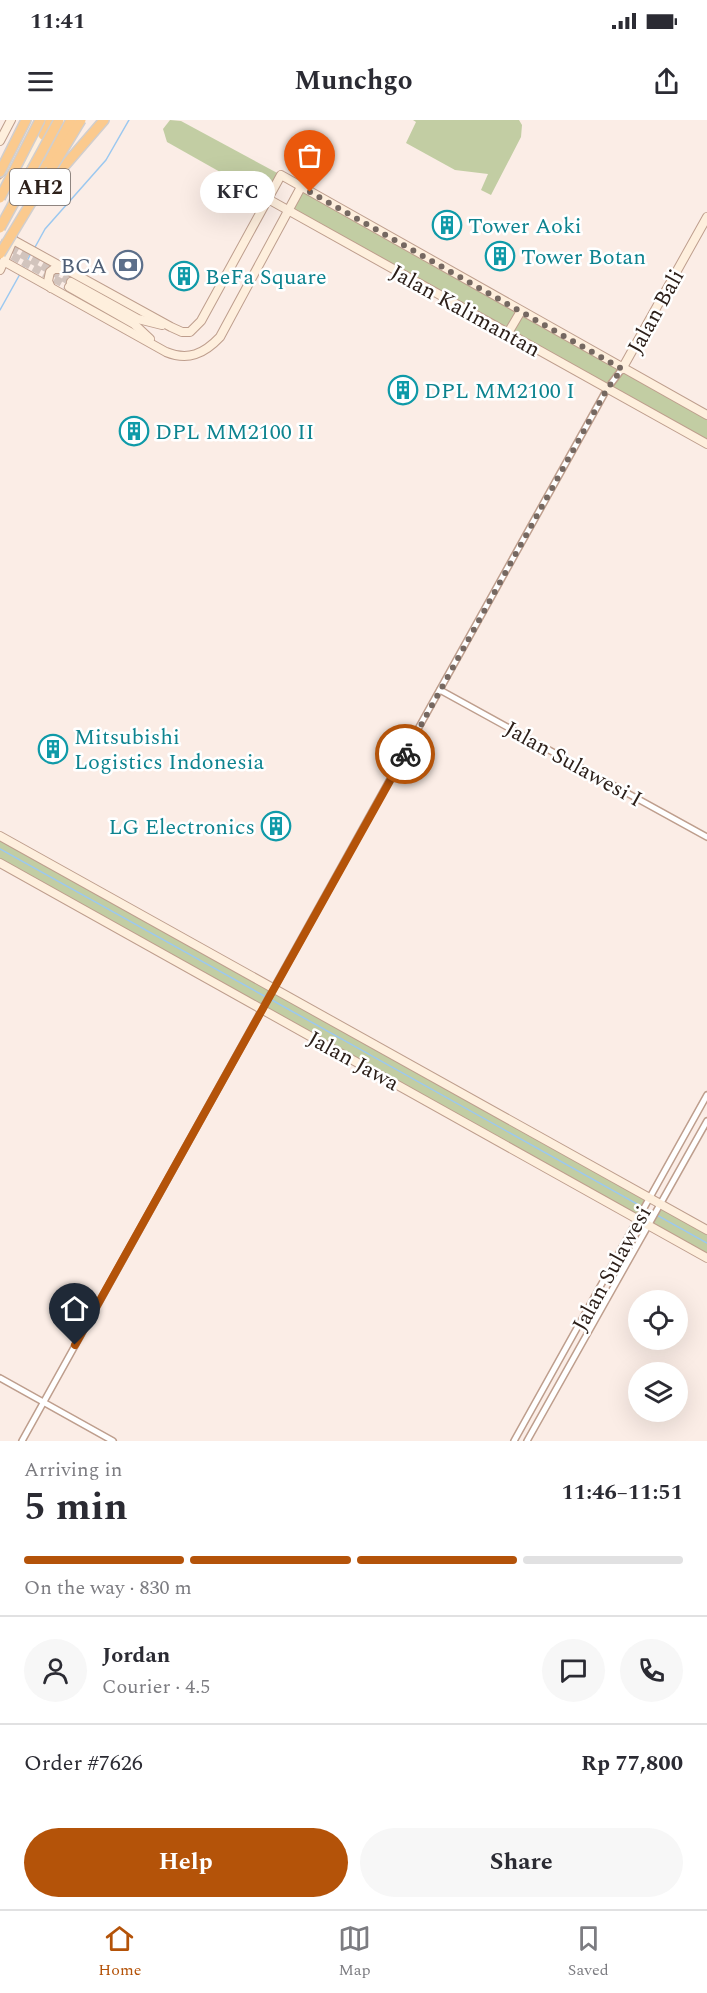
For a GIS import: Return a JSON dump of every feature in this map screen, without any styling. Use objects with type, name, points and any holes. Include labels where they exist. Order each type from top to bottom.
[{"type":"highway","points":[[0,172],[26,120]]},
{"type":"highway","points":[[0,198],[40,120]]},
{"type":"highway","points":[[43,135],[51,120]]},
{"type":"highway","points":[[0,228],[59,120]]},
{"type":"highway","points":[[30,196],[69,120]]},
{"type":"highway","points":[[13,232],[69,120]]},
{"type":"highway","name":"AH2","points":[[2,258],[13,232],[81,120]]},
{"type":"highway","points":[[93,134],[96,120]]},
{"type":"highway","points":[[13,232],[104,120]]},
{"type":"street","points":[[0,141],[11,120]]},
{"type":"street","points":[[0,185],[22,167],[43,135]]},
{"type":"street","name":"Jalan Kalimantan","points":[[159,348],[134,324],[70,285],[138,319],[182,332],[196,328],[281,175],[707,415]]},
{"type":"street","points":[[0,270],[2,258],[26,275],[159,348],[177,357],[189,357],[203,353],[212,346],[242,301],[301,187]]},
{"type":"street","points":[[13,232],[30,196]]},
{"type":"street","name":"Jalan Kalimantan","points":[[268,199],[707,444]]},
{"type":"street","name":"Jalan Bali","points":[[22,1441],[607,389],[622,369],[707,217]]},
{"type":"street","points":[[0,220],[9,225],[27,247],[171,327]]},
{"type":"street","points":[[54,291],[48,284],[50,272],[58,268],[68,270]]},
{"type":"street","points":[[508,333],[521,311]]},
{"type":"street","name":"Jalan Sulawesi I","points":[[440,690],[707,837]]},
{"type":"street","name":"Jalan Jawa","points":[[0,836],[648,1200],[707,1230]]},
{"type":"street","name":"Jalan Jawa","points":[[0,862],[639,1216],[707,1258]]},
{"type":"street","name":"Jalan Sulawesi","points":[[514,1441],[707,1095]]},
{"type":"street","name":"Jalan Sulawesi","points":[[527,1441],[707,1120]]},
{"type":"street","points":[[0,1378],[113,1441]]},
{"type":"green space","points":[[170,120],[181,121],[281,175],[268,199],[167,142],[163,129]]},
{"type":"green space","points":[[413,120],[519,120],[522,125],[521,137],[491,195],[481,190],[488,174],[455,170],[406,143],[416,122]]},
{"type":"green space","points":[[301,187],[707,415],[707,444],[289,210]]},
{"type":"green space","points":[[0,836],[650,1197],[638,1219],[0,863]]},
{"type":"green space","points":[[660,1203],[707,1230],[707,1258],[648,1225]]},
{"type":"waterway","points":[[34,249],[45,229],[106,160],[129,120]]},
{"type":"waterway","points":[[24,267],[31,253]]},
{"type":"waterway","points":[[0,310],[20,274]]},
{"type":"waterway","points":[[0,849],[266,997]]},
{"type":"waterway","points":[[270,999],[707,1243]]},
{"type":"tunnel","points":[[0,242],[71,282]]},
{"type":"tunnel","points":[[2,250],[69,287]]},
{"type":"way so far","points":[[310,192],[622,369],[607,389],[405,754]]},
{"type":"place","name":"KFC","points":[[310,192]]},
{"type":"place","name":"Tower Aoki","points":[[447,225]]},
{"type":"place","name":"Tower Botan","points":[[500,256]]},
{"type":"place","name":"BCA","points":[[128,265]]},
{"type":"place","name":"BeFa Square","points":[[184,276]]},
{"type":"place","name":"DPL MM2100 I","points":[[403,390]]},
{"type":"place","name":"DPL MM2100 II","points":[[134,431]]},
{"type":"place","name":"Mitsubishi Logistics Indonesia","points":[[53,749]]},
{"type":"place","name":"LG Electronics","points":[[276,826]]},
{"type":"route","points":[[75,1345],[405,754]]}]
